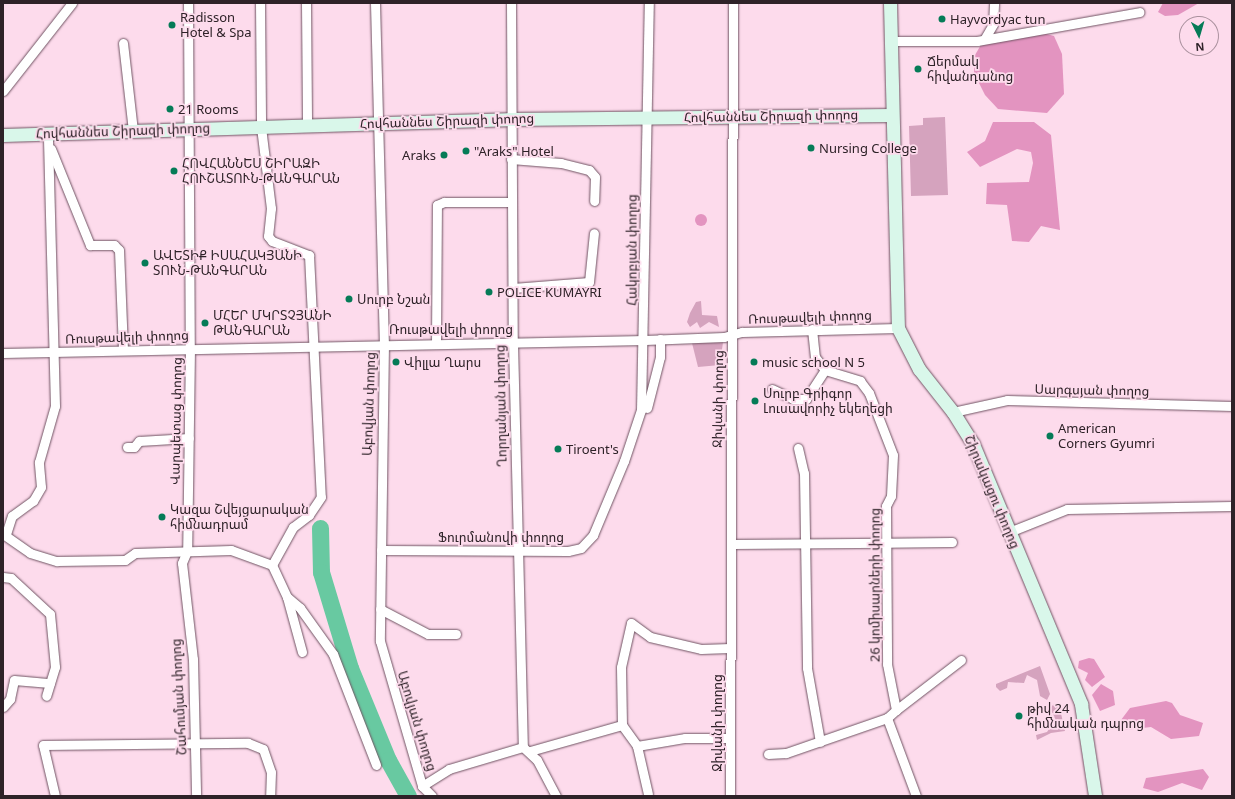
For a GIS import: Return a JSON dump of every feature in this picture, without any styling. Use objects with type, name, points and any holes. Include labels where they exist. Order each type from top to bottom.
[{"type":"street","points":[[3,91],[72,3]]},
{"type":"street","name":"Վարպետաց փողոց","points":[[187,551],[190,348],[188,3]]},
{"type":"street","points":[[260,3],[261,127],[271,208],[268,236],[272,241],[309,255],[321,497],[309,515],[293,527],[272,564]]},
{"type":"street","points":[[306,3],[307,125]]},
{"type":"street","name":"Աբովյան փողոց","points":[[376,3],[376,123],[384,342],[380,641],[422,786],[432,796]]},
{"type":"street","name":"Ղորղանյան փողոց","points":[[511,3],[513,342],[517,549],[526,749],[556,796]]},
{"type":"street","name":"Հակոբյան փողոց","points":[[612,492],[641,410],[645,340],[646,118],[649,3]]},
{"type":"street","name":"Ջիվանի փողոց","points":[[730,796],[729,738],[732,544],[733,3]]},
{"type":"street","name":"Շիրակացու փողոց","points":[[890,3],[891,115],[898,328],[919,369],[953,412],[973,444],[1081,704],[1095,796]]},
{"type":"street","points":[[986,38],[993,24],[994,3]]},
{"type":"street","points":[[891,41],[986,38],[1139,12]]},
{"type":"street","points":[[123,42],[133,131]]},
{"type":"street","name":"Հովհաննես Շիրազի փողոց","points":[[3,135],[48,139],[133,131],[511,119],[891,115]]},
{"type":"street","points":[[48,139],[90,245],[114,245],[119,250],[123,350]]},
{"type":"street","points":[[48,139],[55,406],[39,462],[41,487],[33,501],[12,516],[5,534],[30,553],[57,561],[124,560],[135,553],[231,550],[272,564],[287,597],[302,652]]},
{"type":"street","points":[[511,159],[561,163],[589,170],[594,177],[594,201]]},
{"type":"street","points":[[436,342],[437,205],[444,202],[512,202]]},
{"type":"street","points":[[513,288],[590,282],[594,233]]},
{"type":"street","name":"Ռուսթավելի փողոց","points":[[3,353],[384,342],[645,340],[660,338],[732,336],[742,332],[812,329],[898,328]]},
{"type":"street","points":[[772,389],[793,399],[806,399],[825,370],[815,357],[812,329]]},
{"type":"street","points":[[647,408],[660,357],[660,338]]},
{"type":"street","name":"26 կոմիսարների փողոց","points":[[825,370],[860,382],[869,393],[893,455],[886,545],[887,664],[896,710]]},
{"type":"street","name":"Սարգսյան փողոց","points":[[953,412],[1007,400],[1232,406]]},
{"type":"street","points":[[127,447],[134,447],[139,441],[189,438]]},
{"type":"street","points":[[798,448],[804,473],[807,668],[820,742]]},
{"type":"street","name":"Ֆուրմանովի փողոց","points":[[381,550],[517,549],[568,551],[581,548],[593,535],[612,492]]},
{"type":"street","points":[[1009,532],[1068,509],[1232,506]]},
{"type":"street","points":[[732,544],[806,546],[952,542]]},
{"type":"street","name":"Շահումյան փողոց","points":[[187,551],[182,563],[193,660],[196,796]]},
{"type":"street","points":[[3,577],[10,578],[50,614],[55,667],[46,696]]},
{"type":"street","points":[[287,597],[300,608],[333,654],[376,765]]},
{"type":"street","points":[[380,609],[428,634],[456,634]]},
{"type":"street","points":[[648,794],[637,746],[622,725],[621,667],[631,623],[650,637],[701,649],[730,648]]},
{"type":"street","points":[[768,754],[820,742],[887,718],[961,660]]},
{"type":"street","points":[[3,707],[10,700],[14,680],[50,683]]},
{"type":"street","points":[[887,718],[916,796]]},
{"type":"street","points":[[422,786],[449,769],[622,725]]},
{"type":"street","points":[[637,746],[685,738],[729,738]]},
{"type":"street","points":[[54,796],[43,745],[248,744],[263,749],[271,772],[270,796]]},
{"type":"shaded area","points":[[1163,3],[1199,3],[1178,15],[1165,16],[1158,12]]},
{"type":"shaded area","points":[[1031,30],[1054,36],[1062,54],[1064,94],[1047,113],[998,109],[985,95],[974,73],[975,55],[985,38]]},
{"type":"shaded area","points":[[945,117],[948,195],[911,196],[909,126],[923,125],[923,118]]},
{"type":"shaded area","points":[[993,122],[1034,122],[1051,135],[1060,230],[1041,226],[1029,242],[1012,241],[1007,205],[986,204],[987,183],[1029,182],[1033,163],[1031,152],[1017,149],[980,167],[967,152],[985,141]]},
{"type":"shaded area","points":[[699,214],[703,214],[707,220],[703,226],[699,226],[695,222],[695,218]]},
{"type":"shaded area","points":[[701,301],[702,315],[717,316],[719,327],[709,322],[700,328],[697,322],[690,327],[687,322],[690,313],[696,302]]},
{"type":"shaded area","points":[[723,342],[720,365],[698,367],[692,343]]},
{"type":"shaded area","points":[[1089,658],[1094,659],[1105,677],[1092,687],[1085,680],[1088,673],[1078,668],[1079,661]]},
{"type":"shaded area","points":[[1040,666],[1050,694],[1047,700],[1040,696],[1037,680],[1027,675],[1024,683],[1008,682],[1007,688],[1000,691],[996,687],[996,684]]},
{"type":"shaded area","points":[[1101,684],[1113,691],[1115,705],[1100,711],[1092,695]]},
{"type":"shaded area","points":[[1166,701],[1172,703],[1180,715],[1203,723],[1199,736],[1171,739],[1151,727],[1126,730],[1118,724],[1130,708]]},
{"type":"shaded area","points":[[1054,704],[1060,709],[1065,731],[1051,733],[1037,740],[1036,735],[1047,732],[1051,726],[1058,725],[1050,708]]},
{"type":"shaded area","points":[[1203,769],[1209,777],[1202,790],[1182,783],[1158,792],[1143,788],[1146,778]]},
{"type":"waterway","points":[[320,528],[321,572],[350,668],[388,760],[408,796]]},
{"type":"place","name":"Hayvordyac tun","points":[[942,19]]},
{"type":"place","name":"Radisson Hotel & Spa","points":[[172,25]]},
{"type":"place","name":"Ճերմակ հիվանդանոց","points":[[918,69]]},
{"type":"place","name":"21 Rooms","points":[[170,109]]},
{"type":"place","name":"Nursing College","points":[[811,148]]},
{"type":"place","name":"\"Araks\" Hotel","points":[[466,151]]},
{"type":"place","name":"Araks","points":[[444,155]]},
{"type":"place","name":"ՀՈՎՀԱՆՆԵՍ ՇԻՐԱԶԻ ՀՈՒՇԱՏՈՒՆ-ԹԱՆԳԱՐԱՆ","points":[[174,171]]},
{"type":"place","name":"ԱՎԵՏԻՔ ԻՍԱՀԱԿՅԱՆԻ ՏՈՒՆ-ԹԱՆԳԱՐԱՆ","points":[[145,263]]},
{"type":"place","name":"POLICE KUMAYRI","points":[[489,292]]},
{"type":"place","name":"Սուրբ Նշան","points":[[349,299]]},
{"type":"place","name":"ՄՀԵՐ ՄԿՐՏՉՅԱՆԻ ԹԱՆԳԱՐԱՆ","points":[[205,323]]},
{"type":"place","name":"Վիլլա Ղարս","points":[[396,362]]},
{"type":"place","name":"music school N 5","points":[[754,362]]},
{"type":"place","name":"Սուրբ Գրիգոր Լուսավորիչ եկեղեցի","points":[[755,401]]},
{"type":"place","name":"American Corners Gyumri","points":[[1050,436]]},
{"type":"place","name":"Tiroent's","points":[[558,449]]},
{"type":"place","name":"Կազա Շվեյցարական հիմնադրամ","points":[[162,517]]},
{"type":"place","name":"թիվ 24 հիմնական դպրոց","points":[[1019,716]]}]
